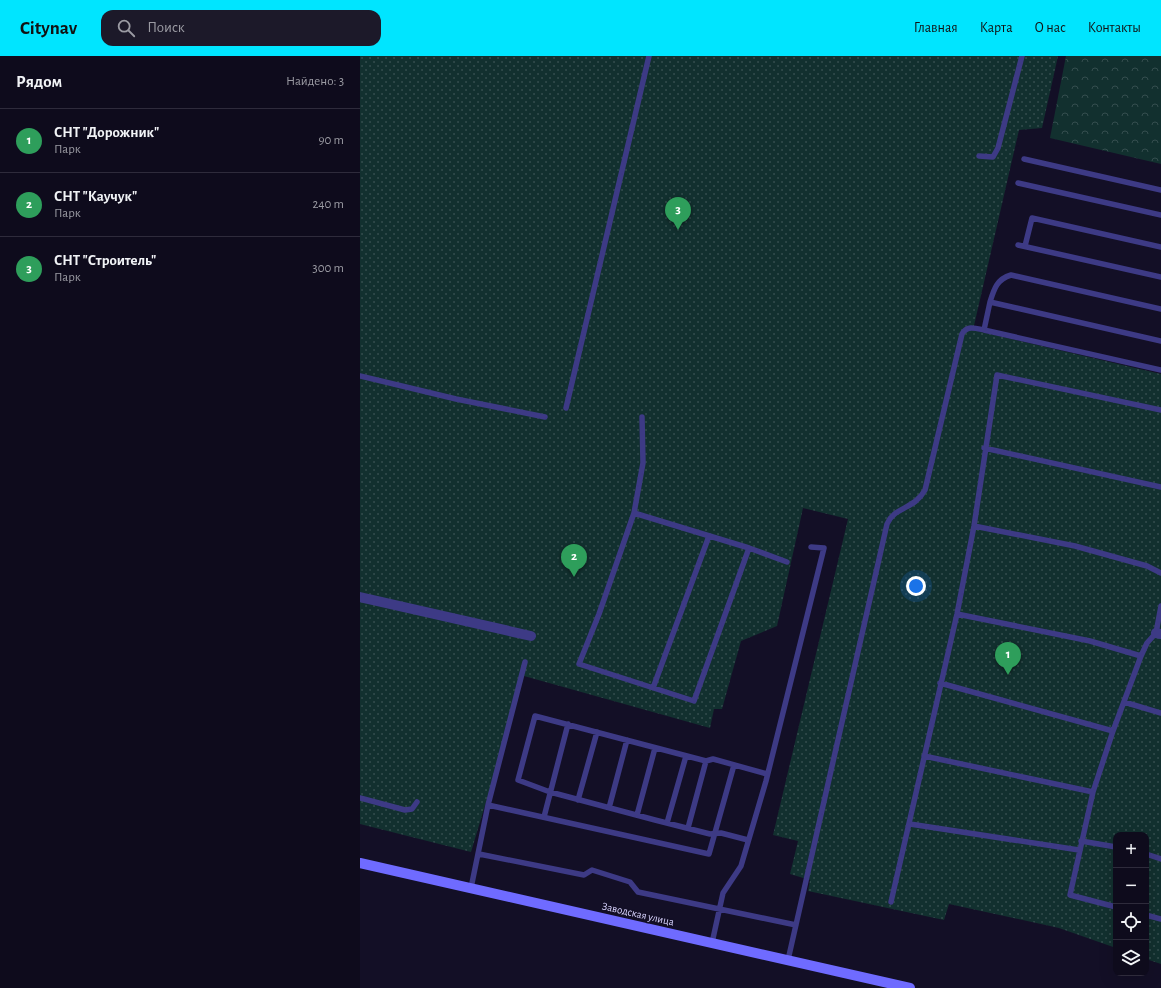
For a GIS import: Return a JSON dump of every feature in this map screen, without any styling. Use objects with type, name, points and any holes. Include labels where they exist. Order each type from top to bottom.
[{"type":"main road","name":"Заводская улица","points":[[360,863],[910,988]]},
{"type":"street","points":[[360,597],[532,636]]},
{"type":"lane","points":[[566,408],[649,56]]},
{"type":"lane","points":[[979,156],[992,157],[998,148],[1022,56]]},
{"type":"lane","points":[[1024,159],[1161,190]]},
{"type":"lane","points":[[1018,183],[1161,215]]},
{"type":"lane","points":[[1025,246],[1032,218],[1161,247]]},
{"type":"lane","points":[[1018,245],[1161,277]]},
{"type":"lane","points":[[984,330],[990,302],[997,283],[1003,277],[1011,275],[1161,309]]},
{"type":"lane","points":[[990,302],[1161,341]]},
{"type":"lane","points":[[788,960],[887,524],[892,516],[916,503],[925,490],[962,334],[965,329],[969,327],[984,330],[1161,370]]},
{"type":"lane","points":[[891,902],[957,614],[974,526],[984,448],[997,375],[1161,410]]},
{"type":"lane","points":[[360,376],[456,399],[545,417]]},
{"type":"lane","points":[[642,417],[643,463],[634,513],[599,614],[579,664],[694,701],[749,548]]},
{"type":"lane","points":[[984,448],[1161,486]]},
{"type":"lane","points":[[634,513],[749,548],[787,562]]},
{"type":"lane","points":[[974,526],[1074,546],[1146,566],[1161,573]]},
{"type":"lane","points":[[653,688],[709,536]]},
{"type":"lane","points":[[712,943],[723,893],[741,866],[767,774],[824,548],[811,547]]},
{"type":"lane","points":[[1113,906],[1070,895],[1078,850],[1093,792],[1113,730],[1142,656],[1148,643],[1159,633],[1161,606]]},
{"type":"lane","points":[[957,614],[1090,641],[1142,656]]},
{"type":"lane","points":[[471,888],[488,805],[525,662]]},
{"type":"lane","points":[[940,683],[1113,730]]},
{"type":"lane","points":[[1124,702],[1161,712]]},
{"type":"lane","points":[[748,840],[721,833],[688,828],[578,800],[550,792],[518,780],[535,716],[706,761],[713,759],[767,774]]},
{"type":"lane","points":[[544,817],[568,724]]},
{"type":"lane","points":[[578,800],[597,732]]},
{"type":"lane","points":[[609,808],[627,740]]},
{"type":"lane","points":[[637,815],[655,748]]},
{"type":"lane","points":[[667,823],[686,756]]},
{"type":"lane","points":[[924,756],[997,770],[1093,792]]},
{"type":"lane","points":[[688,828],[706,761]]},
{"type":"lane","points":[[488,805],[709,854],[734,765]]},
{"type":"lane","points":[[360,798],[405,810],[412,809],[417,802]]},
{"type":"lane","points":[[910,824],[1078,850]]},
{"type":"lane","points":[[1081,841],[1113,846]]},
{"type":"lane","points":[[479,854],[584,875],[592,870],[630,882],[638,892],[796,925]]},
{"type":"lane","points":[[1149,855],[1161,859]]},
{"type":"lane","points":[[1149,916],[1161,919]]},
{"type":"green space","points":[[360,56],[1058,56],[1042,128],[1019,130],[973,330],[1161,374],[1161,964],[1149,960],[1149,832],[1113,832],[1113,947],[1059,928],[949,904],[944,920],[808,891],[810,880],[790,874],[798,841],[773,835],[848,519],[803,508],[777,626],[741,641],[722,709],[714,709],[710,728],[524,676],[471,852],[360,824]]},
{"type":"green space","points":[[1066,56],[1161,56],[1161,164],[1050,138]]},
{"type":"place","name":"СНТ \"Строитель\"","points":[[678,230]]},
{"type":"place","name":"СНТ \"Каучук\"","points":[[574,577]]},
{"type":"place","name":"СНТ \"Дорожник\"","points":[[1008,675]]}]
